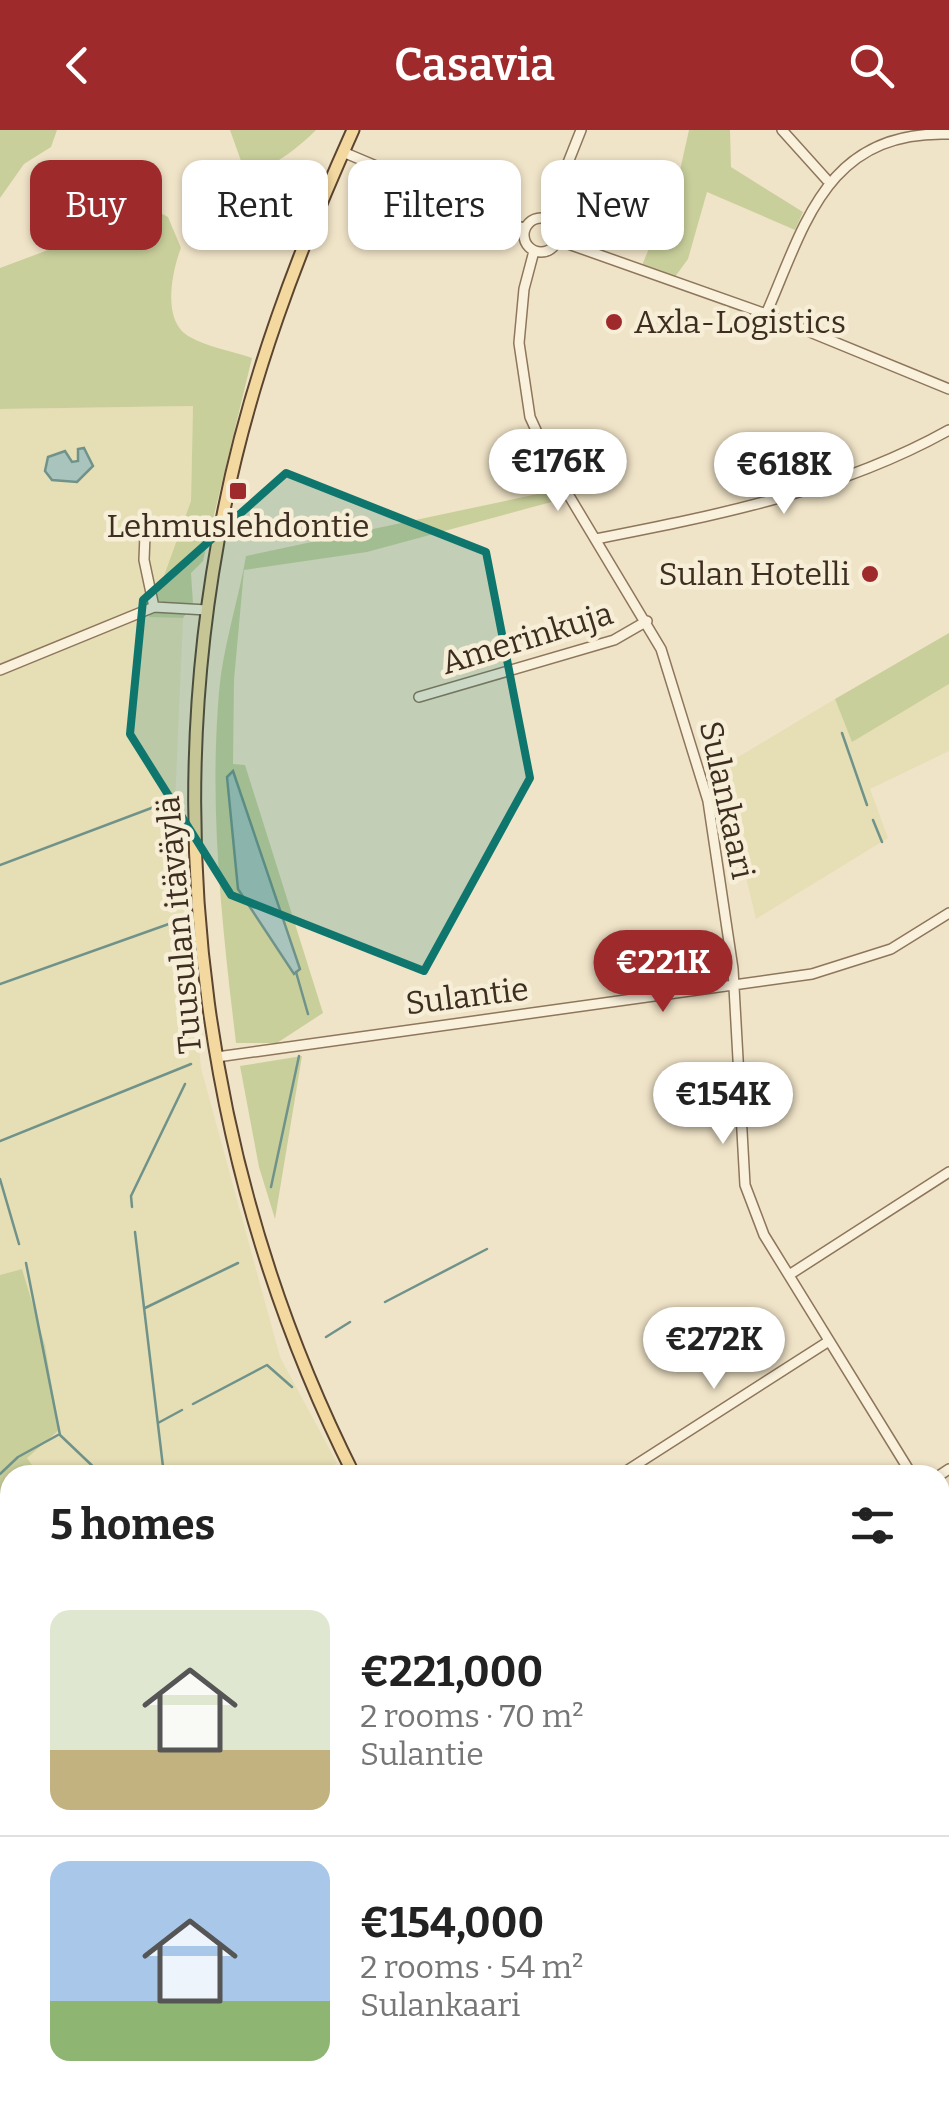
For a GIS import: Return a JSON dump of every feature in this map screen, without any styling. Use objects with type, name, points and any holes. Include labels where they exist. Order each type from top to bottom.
[{"type":"main road","name":"Tuusulan itäväylä","points":[[349,1465],[320,1406],[260,1244],[216,1057],[202,937],[194,806],[206,610],[245,422],[291,281],[353,130]]},
{"type":"street","points":[[570,160],[582,130]]},
{"type":"street","points":[[782,130],[828,180]]},
{"type":"street","points":[[766,314],[803,221],[828,180],[855,158],[894,139],[949,134]]},
{"type":"street","points":[[343,152],[525,230]]},
{"type":"street","points":[[541,218],[525,230],[524,240],[534,251],[542,250]]},
{"type":"street","points":[[585,250],[766,314],[949,389]]},
{"type":"street","name":"Sulankaari","points":[[534,251],[520,316],[526,398],[536,435],[647,622],[671,672],[708,801],[732,985],[744,1185],[764,1235],[906,1465]]},
{"type":"street","points":[[596,539],[821,487],[893,461],[949,430]]},
{"type":"street","points":[[144,535],[149,596],[154,607]]},
{"type":"street","points":[[0,670],[154,607],[206,610]]},
{"type":"street","name":"Amerinkuja","points":[[419,697],[614,640],[647,622]]},
{"type":"street","name":"Sulantie","points":[[216,1057],[812,974],[892,948],[949,914]]},
{"type":"street","points":[[789,1275],[949,1172]]},
{"type":"street","points":[[635,1465],[829,1340]]},
{"type":"highlighted area","points":[[286,473],[486,552],[530,778],[424,971],[231,895],[130,734],[143,600]]},
{"type":"shaded area","points":[[193,406],[191,501],[149,616],[183,618],[175,802],[201,1068],[280,1357],[337,1463],[334,1465],[31,1465],[26,1458],[59,1430],[45,1345],[22,1269],[0,1275],[0,409]]},
{"type":"shaded area","points":[[949,684],[949,751],[870,789],[888,838],[756,919],[720,768],[835,699],[852,741]]},
{"type":"green space","points":[[0,130],[57,130],[51,147],[24,164],[0,198]]},
{"type":"green space","points":[[230,130],[316,130],[279,160],[241,160]]},
{"type":"green space","points":[[689,130],[730,130],[731,167],[803,212],[795,230],[707,192],[688,259],[672,281],[640,270],[648,250],[684,250],[682,160]]},
{"type":"green space","points":[[162,214],[168,217],[181,248],[171,295],[175,320],[181,330],[204,344],[252,358],[203,561],[191,573],[193,604],[183,618],[149,617],[191,501],[193,406],[0,409],[0,268],[48,250],[162,250]]},
{"type":"green space","points":[[552,491],[555,501],[367,552],[244,570],[234,680],[233,764],[245,765],[323,1013],[277,1043],[236,1043],[218,868],[215,780],[219,692],[246,556]]},
{"type":"green space","points":[[949,633],[949,684],[852,742],[835,699]]},
{"type":"green space","points":[[302,1056],[275,1219],[259,1167],[240,1066]]},
{"type":"green space","points":[[22,1269],[45,1345],[59,1430],[27,1458],[32,1465],[0,1465],[0,1275]]},
{"type":"water","points":[[84,448],[93,466],[77,482],[52,480],[45,471],[48,457],[65,451],[72,462],[78,461],[78,449]]},
{"type":"water","points":[[233,771],[300,969],[294,974],[238,889],[227,777]]},
{"type":"waterway","points":[[842,733],[867,805]]},
{"type":"waterway","points":[[0,865],[170,801]]},
{"type":"waterway","points":[[873,820],[882,842]]},
{"type":"waterway","points":[[0,984],[180,920]]},
{"type":"waterway","points":[[296,972],[308,1014]]},
{"type":"waterway","points":[[271,1187],[299,1056]]},
{"type":"waterway","points":[[0,1141],[191,1064]]},
{"type":"waterway","points":[[132,1207],[131,1196],[185,1084]]},
{"type":"waterway","points":[[0,1179],[19,1244]]},
{"type":"waterway","points":[[135,1232],[163,1465]]},
{"type":"waterway","points":[[385,1302],[487,1249]]},
{"type":"waterway","points":[[26,1263],[60,1435],[92,1465]]},
{"type":"waterway","points":[[145,1308],[238,1263]]},
{"type":"waterway","points":[[326,1337],[350,1322]]},
{"type":"waterway","points":[[193,1404],[267,1365],[292,1387]]},
{"type":"waterway","points":[[158,1423],[182,1410]]},
{"type":"waterway","points":[[10,1465],[58,1435]]},
{"type":"place","name":"Axla-Logistics","points":[[614,322]]},
{"type":"place","name":"Lehmuslehdontie","points":[[238,491]]},
{"type":"place","name":"Sulan Hotelli","points":[[870,574]]}]
